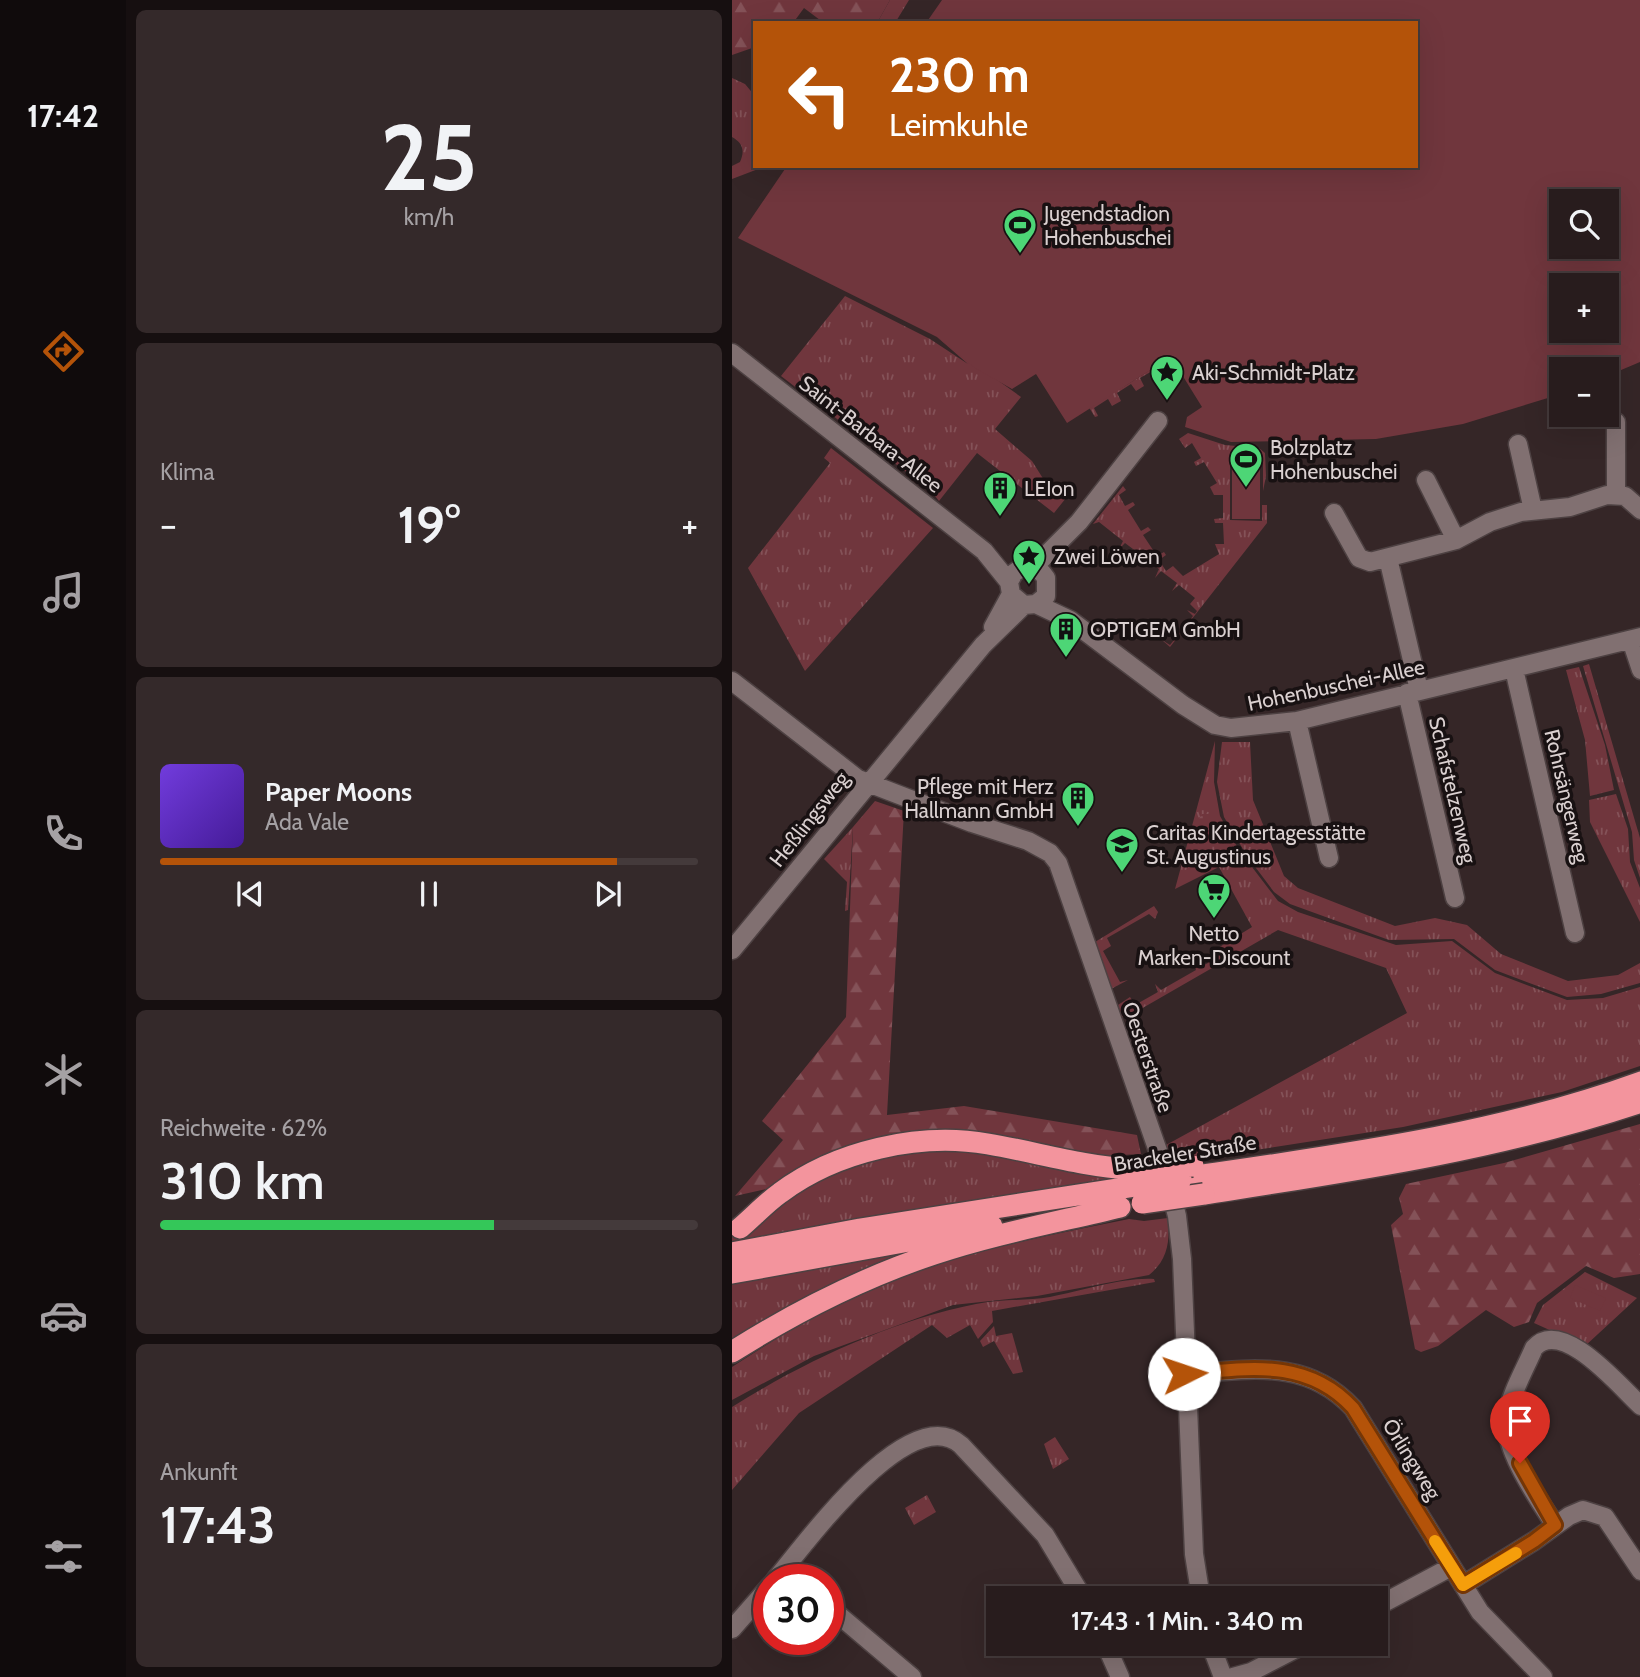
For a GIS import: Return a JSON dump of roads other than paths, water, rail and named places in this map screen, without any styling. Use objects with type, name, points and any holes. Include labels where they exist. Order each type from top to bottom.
[{"type":"highway","name":"Brackeler Straße","points":[[1198,1179],[1497,1125],[1640,1082]]},
{"type":"highway","name":"Brackeler Straße","points":[[732,1254],[898,1223],[1136,1186],[1198,1179],[1364,1171],[1473,1150],[1577,1123],[1640,1102]]},
{"type":"highway","points":[[740,1228],[780,1192],[822,1169],[867,1152],[909,1143],[987,1143],[1066,1161],[1136,1186],[1198,1179]]},
{"type":"highway","name":"Brackeler Straße","points":[[732,1273],[913,1238],[1120,1207],[1136,1186]]},
{"type":"highway","points":[[732,1352],[822,1301],[899,1267],[963,1246],[1120,1207]]},
{"type":"street","name":"Saint-Barbara-Allee","points":[[732,353],[984,551],[1020,596]]},
{"type":"street","points":[[871,784],[1158,421]]},
{"type":"street","points":[[1334,513],[1359,558],[1370,562],[1456,540],[1490,522],[1533,510],[1570,507],[1598,496],[1632,499],[1617,427]]},
{"type":"street","points":[[1518,444],[1533,510]]},
{"type":"street","points":[[1426,480],[1456,540]]},
{"type":"street","name":"Saint-Barbara-Allee","points":[[984,551],[1038,576]]},
{"type":"street","name":"Schafstelzenweg","points":[[1388,558],[1455,898]]},
{"type":"street","points":[[1020,596],[1014,573],[1038,576]]},
{"type":"street","name":"Hohenbuschei-Allee","points":[[1038,576],[1070,620]]},
{"type":"street","name":"Hohenbuschei-Allee","points":[[1020,596],[1070,620],[1183,705],[1214,725],[1248,729],[1297,721],[1636,639]]},
{"type":"street","points":[[1636,639],[1640,670]]},
{"type":"street","name":"Rohrsängerweg","points":[[1514,669],[1575,933]]},
{"type":"street","name":"Heßlingsweg","points":[[732,681],[858,779],[871,784],[732,950]]},
{"type":"street","points":[[1297,721],[1329,858]]},
{"type":"street","name":"Oesterstraße","points":[[871,784],[1037,845],[1050,853],[1064,873],[1132,1082],[1167,1177],[1177,1216],[1182,1259],[1184,1374],[1194,1553],[1199,1586]]},
{"type":"street","points":[[1555,1525],[1512,1449],[1506,1426],[1511,1402],[1534,1348],[1539,1343],[1554,1340],[1586,1354],[1640,1406]]},
{"type":"street","name":"Örlingweg","points":[[1184,1374],[1267,1369],[1295,1372],[1318,1379],[1338,1391],[1353,1408],[1480,1612],[1543,1677]]},
{"type":"street","points":[[796,1564],[866,1474],[896,1453],[938,1435],[950,1437],[961,1446],[1045,1535],[1076,1586]]},
{"type":"street","points":[[1463,1585],[1555,1525],[1583,1510],[1597,1513],[1610,1524],[1640,1571]]},
{"type":"street","points":[[1388,1601],[1451,1567]]},
{"type":"street","points":[[732,1629],[753,1605]]},
{"type":"street","points":[[844,1620],[907,1676]]},
{"type":"street","points":[[1111,1656],[1120,1677]]},
{"type":"street","points":[[1215,1656],[1223,1677]]},
{"type":"street","points":[[1233,1677],[1251,1672],[1282,1656]]},
{"type":"place","name":"Jugendstadion Hohenbuschei","points":[[1020,255]]},
{"type":"place","name":"Aki-Schmidt-Platz","points":[[1167,402]]},
{"type":"place","name":"Bolzplatz Hohenbuschei","points":[[1246,489]]},
{"type":"place","name":"LEIon","points":[[1000,518]]},
{"type":"place","name":"Zwei Löwen","points":[[1029,586]]},
{"type":"place","name":"OPTIGEM GmbH","points":[[1066,659]]},
{"type":"place","name":"Pflege mit Herz Hallmann GmbH","points":[[1078,828]]},
{"type":"place","name":"Caritas Kindertagesstätte St. Augustinus","points":[[1122,874]]},
{"type":"place","name":"Netto Marken-Discount","points":[[1214,920]]}]
